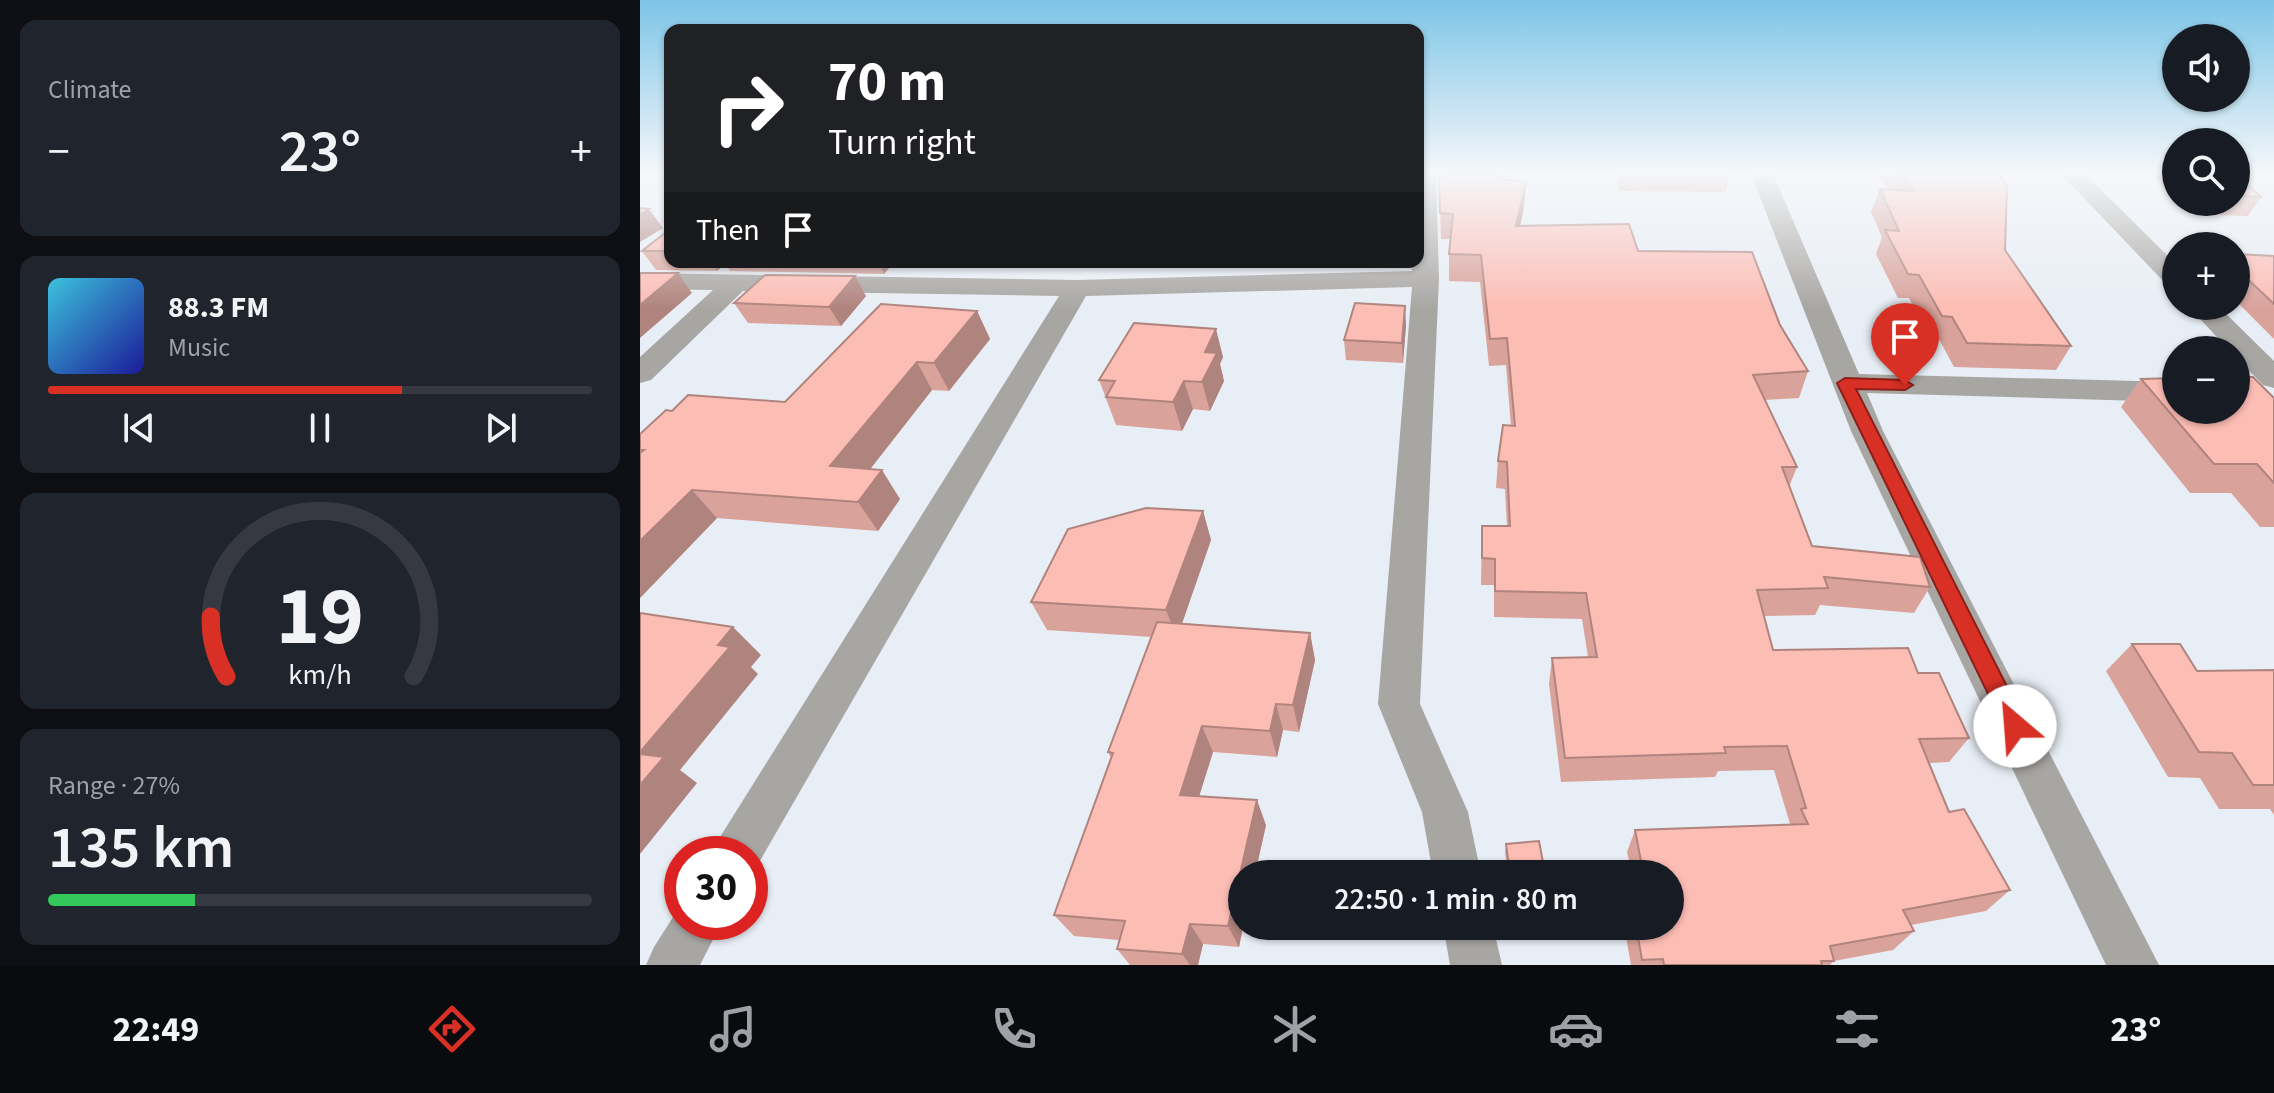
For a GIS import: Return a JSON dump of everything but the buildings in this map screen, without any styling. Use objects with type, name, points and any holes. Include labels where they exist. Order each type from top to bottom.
[{"type":"street","points":[[1425,219],[1426,279],[1399,704],[1445,812],[1454,860]]},
{"type":"street","points":[[1780,219],[1845,383],[2133,965]]},
{"type":"street","points":[[2117,219],[2162,265]]},
{"type":"street","points":[[1424,264],[1426,279]]},
{"type":"street","points":[[640,281],[1077,288],[1426,279]]},
{"type":"street","points":[[640,373],[735,284]]},
{"type":"street","points":[[748,836],[1077,288]]},
{"type":"street","points":[[2213,320],[2266,389]]},
{"type":"street","points":[[1845,383],[2162,392]]},
{"type":"street","points":[[672,965],[687,940]]},
{"type":"street","points":[[1471,940],[1476,965]]},
{"type":"route","points":[[1905,385],[1845,383],[2015,726]]}]
